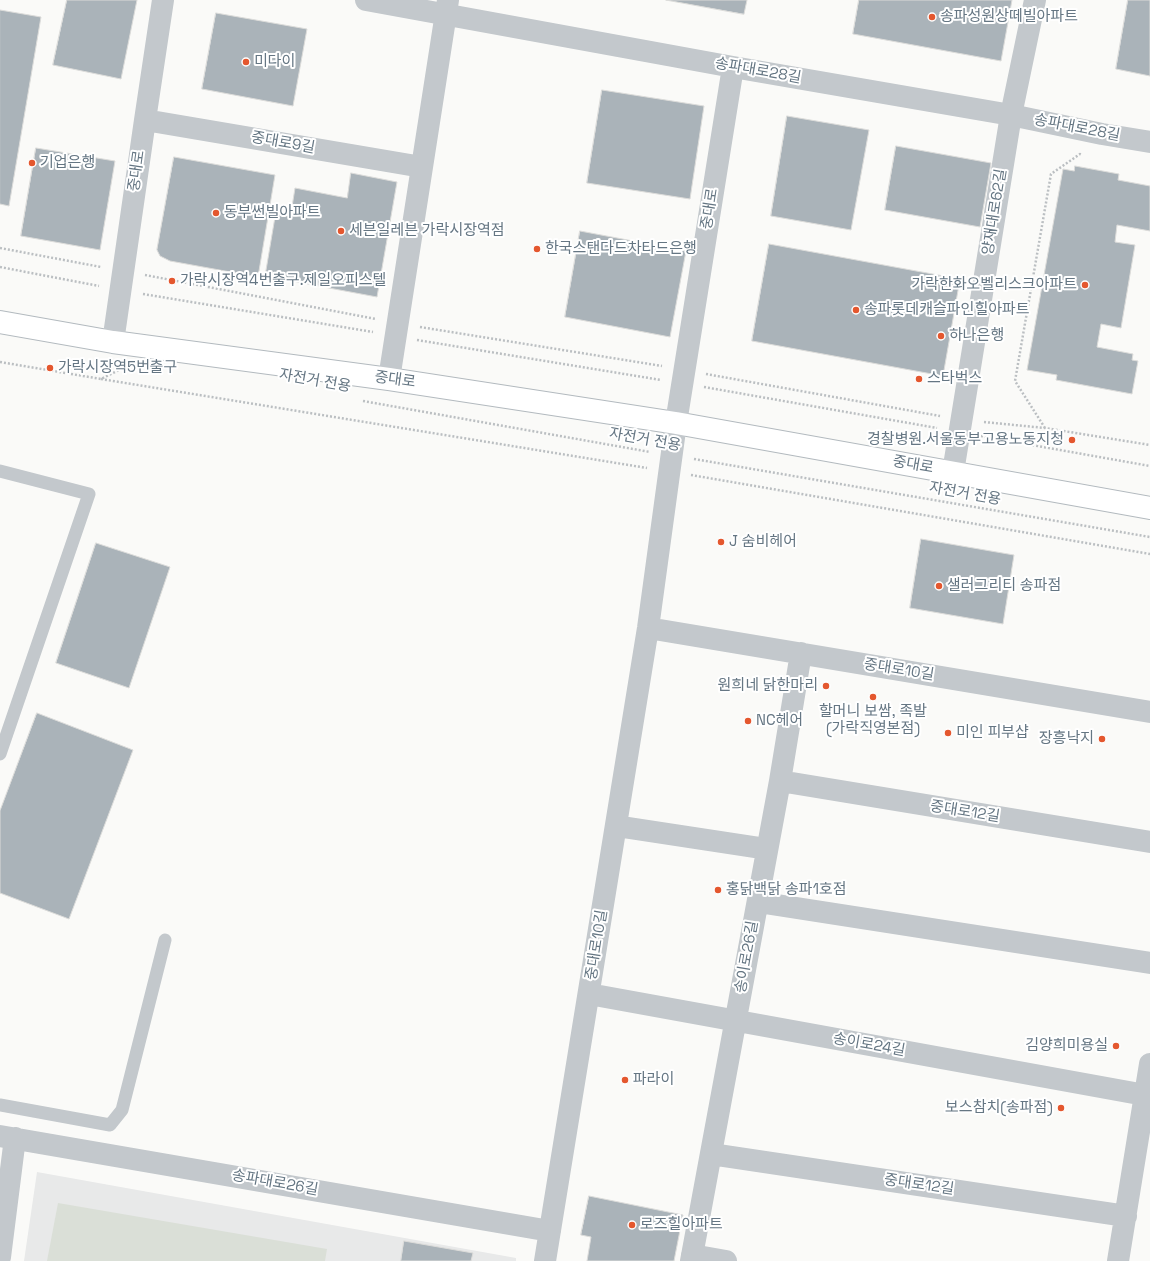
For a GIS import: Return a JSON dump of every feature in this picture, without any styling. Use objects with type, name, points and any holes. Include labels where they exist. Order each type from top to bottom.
[{"type":"main road","name":"중대로","points":[[0,322],[113,342],[389,379],[676,423],[1150,508]]},
{"type":"street","name":"중대로","points":[[113,342],[163,0]]},
{"type":"street","name":"송파대로28길","points":[[366,0],[446,7],[733,67],[1011,114],[1102,134],[1150,142]]},
{"type":"street","name":"양재대로62길","points":[[953,472],[1011,114],[1035,0]]},
{"type":"street","points":[[389,379],[446,7]]},
{"type":"street","name":"중대로","points":[[676,423],[733,67]]},
{"type":"street","name":"중대로9길","points":[[145,120],[422,166]]},
{"type":"street","name":"중대로10길","points":[[545,1261],[648,628],[676,423]]},
{"type":"street","name":"중대로10길","points":[[648,628],[1150,712]]},
{"type":"street","name":"송이로26길","points":[[692,1258],[780,782],[801,653]]},
{"type":"street","name":"중대로12길","points":[[780,782],[1150,842]]},
{"type":"street","points":[[616,826],[767,849]]},
{"type":"street","points":[[758,902],[1150,963]]},
{"type":"street","name":"송이로24길","points":[[589,994],[1147,1095]]},
{"type":"street","points":[[1118,1261],[1147,1095],[1150,1064]]},
{"type":"street","points":[[0,1257],[7,1137]]},
{"type":"street","name":"송파대로26길","points":[[7,1137],[550,1231]]},
{"type":"street","name":"중대로12길","points":[[711,1154],[1126,1216]]},
{"type":"street","points":[[692,1258],[726,1261]]},
{"type":"lane","points":[[0,471],[89,494],[0,754]]},
{"type":"lane","points":[[0,1105],[110,1125],[122,1110],[165,940]]},
{"type":"path","points":[[1045,428],[1015,381],[1051,174],[1080,154],[1088,155]]},
{"type":"path","points":[[0,248],[60,261],[122,280],[397,330],[683,377],[961,426],[1150,466]]},
{"type":"path","points":[[0,267],[122,280],[397,330],[683,377],[961,426],[1045,428],[1150,444]]},
{"type":"path","points":[[0,362],[670,464],[1150,554]]},
{"type":"path","points":[[100,378],[125,366]]},
{"type":"path","name":"자전거 전용","points":[[357,400],[670,464],[1150,537]]},
{"type":"shaded area","points":[[37,1172],[516,1258],[516,1261],[24,1261]]},
{"type":"shaded area","points":[[58,1203],[327,1249],[325,1261],[47,1261]]},
{"type":"building","points":[[67,0],[137,0],[121,79],[53,65]]},
{"type":"building","points":[[666,0],[747,0],[744,14]]},
{"type":"building","name":"송파성원상떼빌아파트","points":[[859,0],[1012,0],[1001,61],[853,34]]},
{"type":"building","points":[[1128,0],[1150,0],[1150,76],[1116,69]]},
{"type":"building","points":[[0,10],[41,17],[9,206],[0,204]]},
{"type":"building","points":[[216,13],[307,29],[293,106],[202,89]]},
{"type":"building","points":[[602,90],[704,106],[690,199],[587,183]]},
{"type":"building","points":[[787,116],[869,130],[851,230],[771,216]]},
{"type":"building","points":[[896,146],[991,163],[980,227],[885,210]]},
{"type":"building","points":[[36,148],[115,161],[100,250],[21,236]]},
{"type":"building","name":"동부썬빌아파트","points":[[174,157],[275,175],[258,277],[170,261],[160,256],[157,250]]},
{"type":"building","name":"가락한화오벨리스크아파트","points":[[1075,166],[1119,174],[1118,180],[1150,186],[1150,231],[1117,225],[1115,242],[1135,245],[1121,328],[1101,324],[1097,347],[1133,354],[1132,360],[1138,361],[1132,394],[1056,380],[1057,375],[1027,370],[1063,169],[1074,171]]},
{"type":"building","points":[[351,173],[397,182],[377,297],[265,276],[276,211],[291,213],[295,188],[347,198]]},
{"type":"building","points":[[580,231],[686,251],[670,337],[565,317]]},
{"type":"building","name":"송파롯데캐슬파인힐아파트","points":[[769,244],[960,279],[943,376],[752,341]]},
{"type":"building","points":[[921,539],[1014,555],[1003,624],[910,608]]},
{"type":"building","points":[[96,543],[170,567],[129,688],[56,663]]},
{"type":"building","points":[[37,713],[133,750],[69,919],[0,893],[0,811]]},
{"type":"building","name":"로즈힐아파트","points":[[589,1196],[683,1215],[674,1261],[587,1261],[591,1237],[581,1235]]},
{"type":"building","points":[[404,1241],[473,1253],[471,1261],[401,1261]]},
{"type":"place","name":"송파성원상떼빌아파트","points":[[932,17]]},
{"type":"place","name":"미다이","points":[[246,62]]},
{"type":"place","name":"기업은행","points":[[32,163]]},
{"type":"place","name":"동부썬빌아파트","points":[[216,213]]},
{"type":"place","name":"세븐일레븐 가락시장역점","points":[[341,231]]},
{"type":"place","name":"한국스탠다드차타드은행","points":[[537,249]]},
{"type":"place","name":"가락시장역4번출구.제일오피스텔","points":[[172,281]]},
{"type":"place","name":"가락한화오벨리스크아파트","points":[[1085,285]]},
{"type":"place","name":"송파롯데캐슬파인힐아파트","points":[[856,310]]},
{"type":"place","name":"하나은행","points":[[941,336]]},
{"type":"place","name":"가락시장역5번출구","points":[[50,368]]},
{"type":"place","name":"스타벅스","points":[[919,379]]},
{"type":"place","name":"경찰병원.서울동부고용노동지청","points":[[1072,440]]},
{"type":"place","name":"J 숨비헤어","points":[[721,542]]},
{"type":"place","name":"샐러그리티 송파점","points":[[939,586]]},
{"type":"place","name":"원희네 닭한마리","points":[[826,686]]},
{"type":"place","name":"할머니 보쌈, 족발 (가락직영본점)","points":[[873,697]]},
{"type":"place","name":"NC헤어","points":[[748,721]]},
{"type":"place","name":"미인 피부샵","points":[[948,733]]},
{"type":"place","name":"장흥낙지","points":[[1102,739]]},
{"type":"place","name":"홍닭백닭 송파1호점","points":[[718,890]]},
{"type":"place","name":"김양희미용실","points":[[1116,1046]]},
{"type":"place","name":"파라이","points":[[625,1080]]},
{"type":"place","name":"보스참치(송파점)","points":[[1061,1108]]},
{"type":"place","name":"로즈힐아파트","points":[[632,1225]]}]
